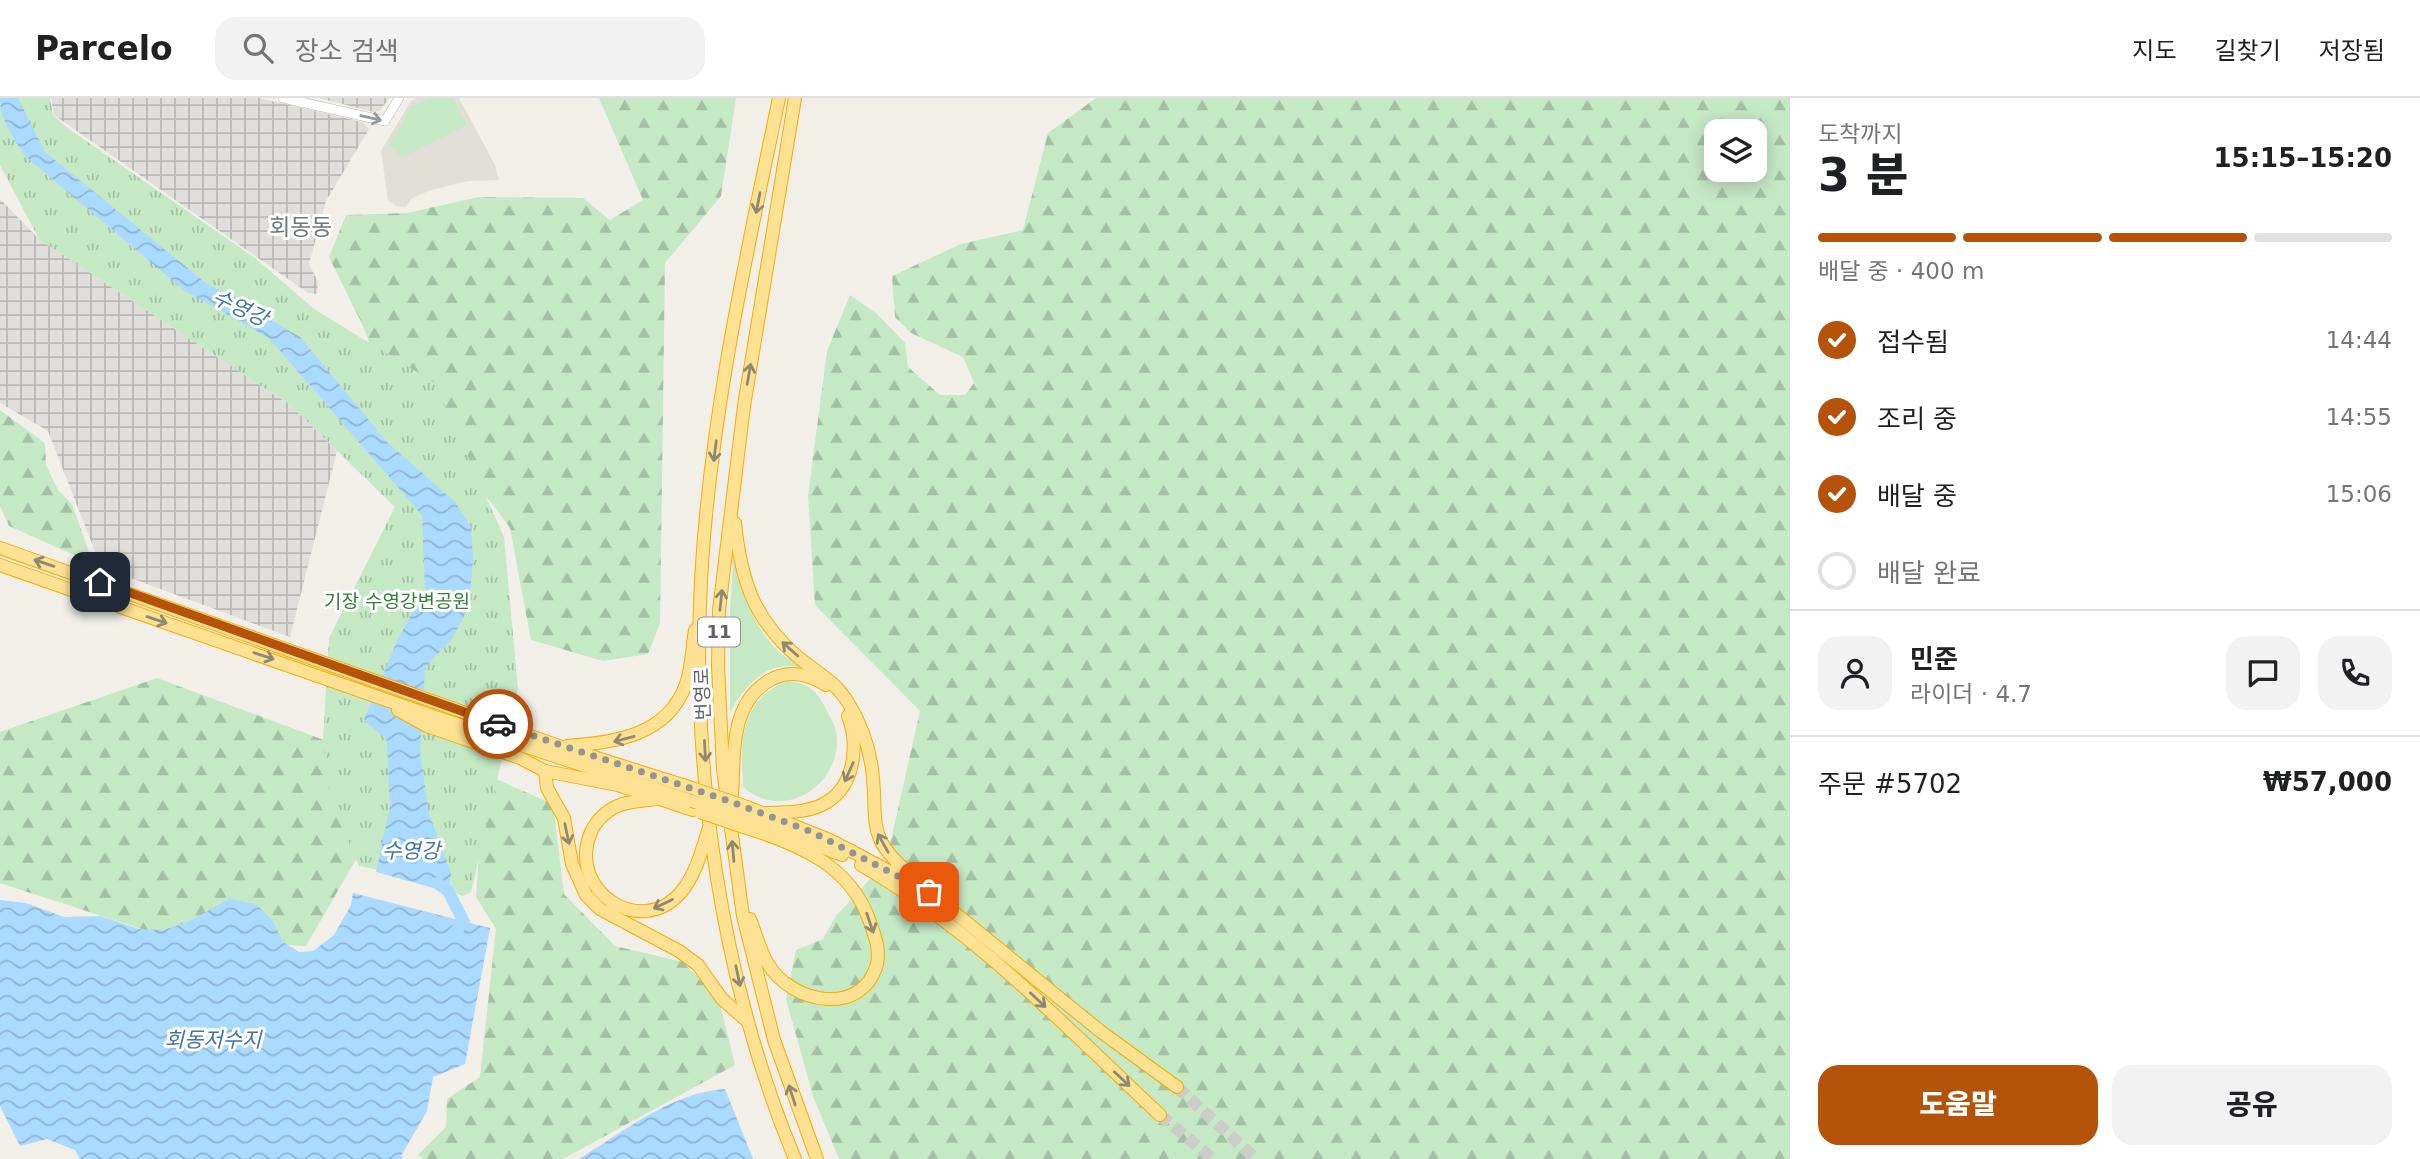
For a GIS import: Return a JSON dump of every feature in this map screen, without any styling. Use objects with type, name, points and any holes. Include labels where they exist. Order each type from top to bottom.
[{"type":"highway","name":"번영로","points":[[778,98],[728,353],[701,580],[701,687],[709,827],[747,1021],[795,1159]]},
{"type":"highway","name":"번영로","points":[[795,98],[744,406],[719,610],[718,666],[723,769],[738,888],[774,1040],[817,1159]]},
{"type":"highway","points":[[788,141],[801,98]]},
{"type":"highway","points":[[733,499],[742,576],[755,607],[773,634],[801,659],[832,680],[849,704],[869,751],[873,821],[882,845],[899,865],[929,892],[1100,1031],[1177,1087]]},
{"type":"highway","points":[[0,548],[224,625],[557,751],[828,848],[898,886],[992,957],[1160,1115]]},
{"type":"highway","points":[[0,565],[360,690],[557,751],[631,738],[654,723],[676,701],[688,677],[701,580]]},
{"type":"highway","points":[[730,824],[739,716],[746,701],[753,691],[778,676],[806,675],[831,689],[843,704],[855,739],[854,761],[842,787],[828,802],[804,811],[746,818]]},
{"type":"highway","points":[[360,690],[427,726],[520,758],[545,771],[618,785],[659,799]]},
{"type":"highway","points":[[545,771],[547,788],[564,818],[572,864],[586,895],[600,909],[679,951],[698,965],[722,999],[747,1021]]},
{"type":"highway","points":[[709,827],[690,879],[680,894],[666,905],[649,910],[631,910],[614,904],[600,893],[590,878],[585,861],[587,842],[594,826],[606,812],[623,804],[659,799],[692,800],[746,818],[827,863],[849,881],[866,910],[877,943],[877,963],[869,980],[852,995],[833,1000],[794,992],[768,964],[738,888]]},
{"type":"highway","points":[[763,814],[830,840],[929,892]]},
{"type":"highway","points":[[782,839],[873,872]]},
{"type":"main road","points":[[283,98],[385,121],[399,98]]},
{"type":"shaded area","points":[[51,98],[259,98],[362,122],[369,129],[326,201],[309,264],[318,282],[317,294],[308,293],[54,115]]},
{"type":"shaded area","points":[[319,98],[389,98],[380,111],[374,112]]},
{"type":"shaded area","points":[[416,98],[459,98],[495,165],[499,180],[468,181],[431,190],[412,198],[406,207],[396,206],[388,200],[381,151],[411,101]]},
{"type":"shaded area","points":[[0,199],[39,239],[290,405],[337,451],[290,637],[101,567],[48,431],[0,403]]},
{"type":"green space","name":"기장 수영강변공원","points":[[0,98],[50,98],[53,115],[66,127],[255,258],[314,309],[435,383],[504,537],[518,689],[471,892],[463,896],[410,876],[359,866],[330,798],[323,740],[329,638],[395,507],[290,405],[39,239],[0,165]]},
{"type":"green space","points":[[430,98],[453,98],[467,125],[402,157],[389,145],[412,106]]},
{"type":"green space","points":[[599,98],[736,98],[721,196],[665,263],[660,623],[648,654],[603,661],[531,640],[510,528],[491,502],[397,410],[362,324],[329,257],[346,215],[407,213],[479,197],[583,198],[610,220],[643,200]]},
{"type":"green space","points":[[1096,98],[1790,98],[1790,1159],[839,1159],[813,1096],[786,999],[796,950],[823,939],[836,916],[886,862],[920,711],[815,605],[808,496],[827,351],[850,295],[877,314],[905,343],[908,367],[940,395],[965,395],[974,383],[963,357],[911,333],[895,317],[892,276],[961,244],[1023,230],[1048,133]]},
{"type":"green space","points":[[0,410],[45,443],[46,465],[58,490],[72,504],[90,555],[83,559],[9,526],[0,506]]},
{"type":"green space","points":[[734,553],[744,592],[762,630],[778,651],[806,669],[782,666],[771,669],[752,682],[730,712],[730,610]]},
{"type":"green space","points":[[157,678],[407,771],[306,946],[163,936],[0,883],[0,732]]},
{"type":"green space","points":[[787,681],[807,686],[816,693],[833,722],[837,742],[834,759],[817,786],[804,795],[774,801],[758,797],[743,787],[743,739],[751,712],[759,700],[771,689]]},
{"type":"green space","points":[[484,774],[553,804],[564,894],[615,946],[683,962],[719,1000],[735,1065],[563,1159],[424,1159],[418,1155],[446,1127],[447,1099],[480,1077],[496,929],[476,897]]},
{"type":"water","name":"수영강","points":[[0,98],[18,98],[45,152],[206,283],[300,337],[387,442],[455,502],[471,527],[473,559],[469,606],[452,639],[425,667],[420,753],[429,814],[451,873],[448,892],[376,872],[390,807],[387,740],[364,720],[396,643],[425,589],[422,515],[269,338],[185,291],[25,156],[5,122]]},
{"type":"water","name":"회동저수지","points":[[353,893],[490,928],[465,1064],[433,1077],[427,1111],[401,1156],[404,1159],[80,1159],[75,1150],[47,1139],[20,1146],[0,1106],[0,900],[26,903],[64,917],[100,916],[139,929],[164,930],[188,922],[229,899],[256,904],[272,920],[283,942],[299,952],[313,951],[334,935],[351,905]]},
{"type":"water","points":[[725,1089],[753,1159],[579,1159],[667,1105],[686,1097]]},
{"type":"waterway","name":"수영강","points":[[437,883],[448,891],[464,922],[455,932]]},
{"type":"tunnel","points":[[1177,1087],[1256,1159]]},
{"type":"tunnel","points":[[1160,1115],[1213,1159]]},
{"type":"way so far","points":[[498,724],[692,788],[812,832],[929,892]]},
{"type":"district","name":"회동동","points":[[301,227]]},
{"type":"route","points":[[100,582],[498,724]]}]
